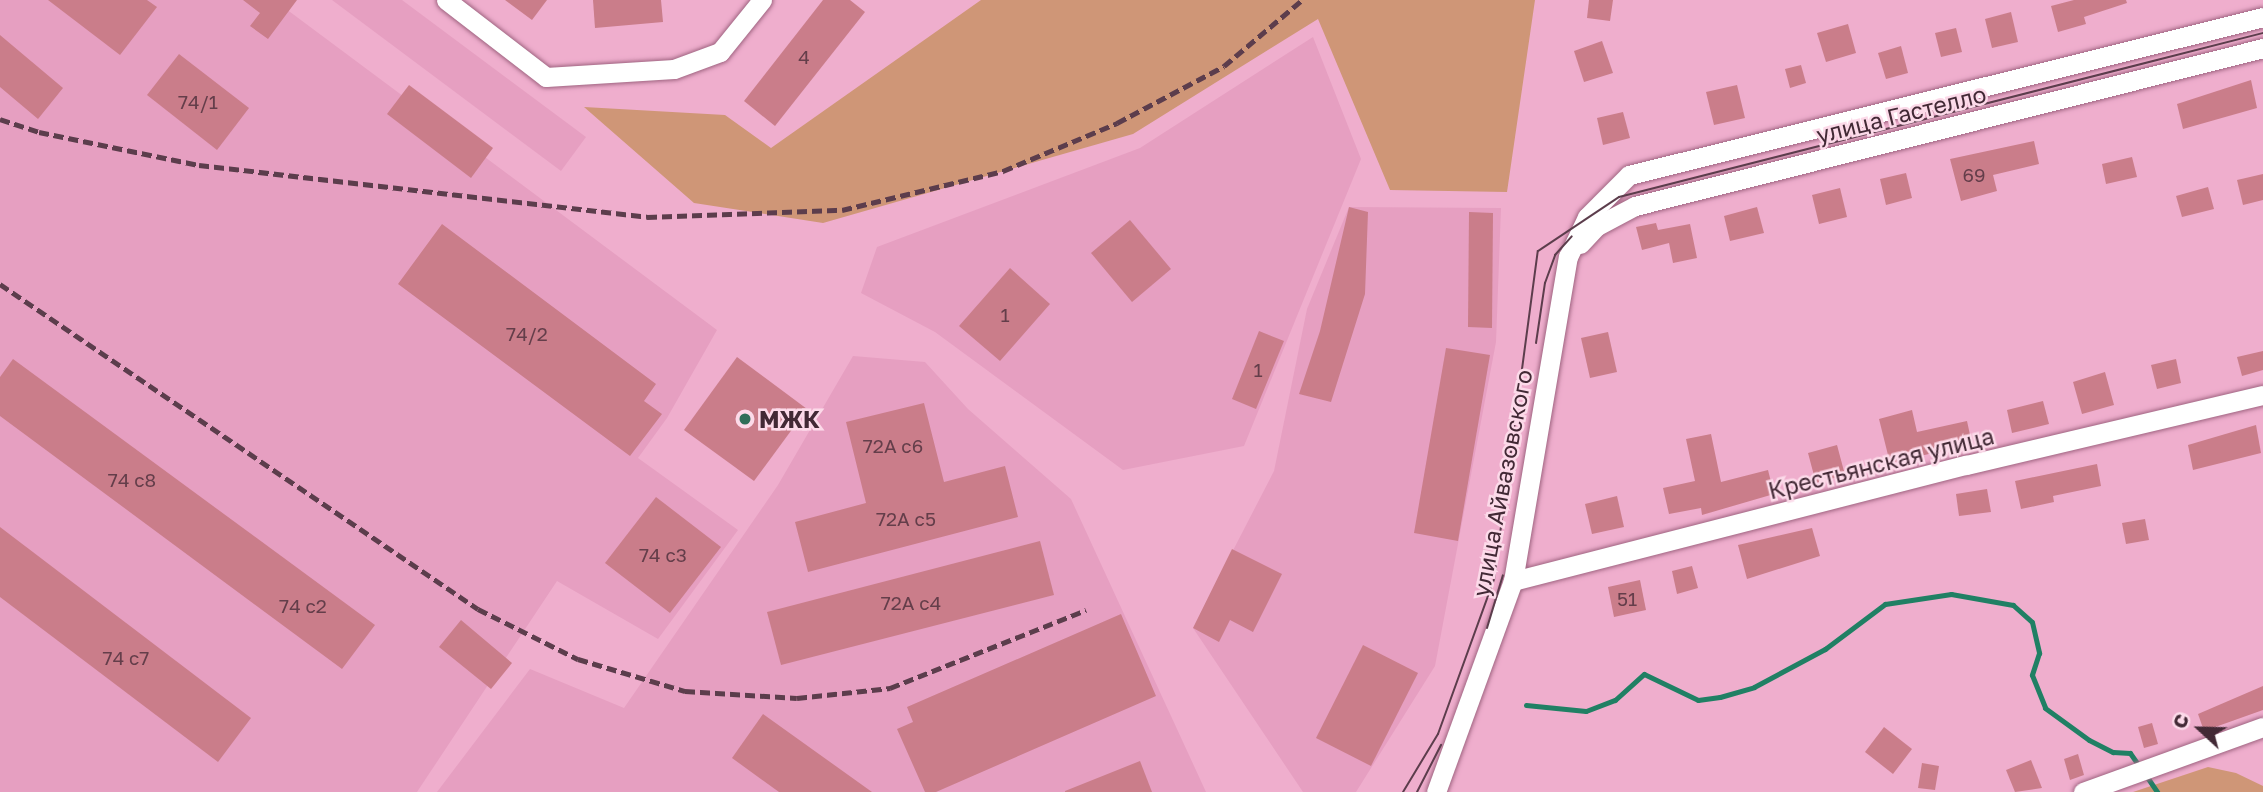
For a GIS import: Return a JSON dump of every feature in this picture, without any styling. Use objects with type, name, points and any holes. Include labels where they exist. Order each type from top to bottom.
[{"type":"street","points":[[446,0],[546,77],[674,69],[720,52],[762,0]]},
{"type":"street","name":"улица Айвазовского","points":[[1436,792],[1513,581],[1568,257],[1587,217],[1629,176],[2263,17]]},
{"type":"street","name":"улица Гастелло","points":[[1568,257],[1597,226],[1635,206],[2263,48]]},
{"type":"street","name":"Крестьянская улица","points":[[1513,581],[1966,465],[2263,395]]},
{"type":"street","points":[[2083,792],[2155,769],[2263,727]]},
{"type":"shaded area","points":[[0,0],[274,0],[717,330],[667,418],[638,458],[738,530],[658,639],[557,581],[417,792],[0,792]]},
{"type":"shaded area","points":[[332,0],[402,0],[586,137],[561,171]]},
{"type":"shaded area","points":[[981,0],[1535,0],[1507,192],[1390,190],[1318,19],[1133,134],[823,223],[694,203],[584,107],[725,115],[771,148]]},
{"type":"shaded area","points":[[1313,37],[1361,159],[1244,446],[1123,470],[935,332],[861,293],[877,247],[1140,148]]},
{"type":"shaded area","points":[[1349,207],[1501,208],[1496,342],[1435,666],[1356,792],[1303,792],[1193,628],[1274,471],[1307,309]]},
{"type":"shaded area","points":[[853,356],[925,362],[968,409],[1071,499],[1206,792],[437,792],[530,669],[624,708],[778,485]]},
{"type":"shaded area","points":[[2208,767],[2236,773],[2263,786],[2263,792],[2133,792]]},
{"type":"building","points":[[48,0],[147,0],[157,7],[120,55]]},
{"type":"building","points":[[243,0],[297,0],[268,39],[250,26],[260,13]]},
{"type":"building","points":[[505,0],[547,0],[532,20]]},
{"type":"building","points":[[593,0],[661,0],[663,22],[595,28]]},
{"type":"building","points":[[823,0],[850,0],[865,12],[775,126],[744,101]]},
{"type":"building","points":[[1589,0],[1613,0],[1610,21],[1587,18]]},
{"type":"building","points":[[2074,0],[2126,0],[2127,3],[2084,17],[2086,24],[2058,32],[2051,6]]},
{"type":"building","points":[[2011,12],[2018,42],[1992,48],[1985,19]]},
{"type":"building","points":[[1848,24],[1856,53],[1826,62],[1817,33]]},
{"type":"building","points":[[1956,28],[1962,52],[1941,57],[1935,33]]},
{"type":"building","points":[[0,35],[63,88],[38,119],[0,87]]},
{"type":"building","points":[[1602,41],[1613,73],[1584,82],[1574,51]]},
{"type":"building","points":[[1901,46],[1908,73],[1886,79],[1878,53]]},
{"type":"building","points":[[179,54],[249,108],[217,150],[147,95]]},
{"type":"building","points":[[1801,65],[1806,83],[1790,88],[1785,69]]},
{"type":"building","points":[[2251,80],[2257,108],[2183,129],[2177,104]]},
{"type":"building","points":[[409,85],[493,148],[471,178],[387,114]]},
{"type":"building","points":[[1737,85],[1745,118],[1714,125],[1706,92]]},
{"type":"building","points":[[1623,112],[1630,138],[1603,145],[1597,118]]},
{"type":"building","points":[[2034,141],[2039,164],[1993,175],[1997,191],[1961,201],[1950,159]]},
{"type":"building","points":[[2132,157],[2137,177],[2106,184],[2102,164]]},
{"type":"building","points":[[1906,173],[1912,198],[1886,205],[1880,179]]},
{"type":"building","points":[[2263,174],[2263,200],[2243,205],[2237,180]]},
{"type":"building","points":[[2208,187],[2214,209],[2182,217],[2176,196]]},
{"type":"building","points":[[1840,188],[1847,217],[1819,224],[1812,195]]},
{"type":"building","points":[[1349,207],[1368,212],[1365,294],[1331,402],[1299,394],[1320,331]]},
{"type":"building","points":[[1757,207],[1764,233],[1730,241],[1724,216]]},
{"type":"building","points":[[1469,212],[1493,213],[1492,328],[1468,327]]},
{"type":"building","points":[[1130,220],[1171,269],[1132,302],[1091,253]]},
{"type":"building","points":[[1656,223],[1658,230],[1690,224],[1697,258],[1673,263],[1669,243],[1642,250],[1636,227]]},
{"type":"building","points":[[442,224],[656,384],[644,401],[662,414],[630,456],[398,284]]},
{"type":"building","points":[[1010,268],[1050,304],[1000,361],[959,326]]},
{"type":"building","points":[[1259,331],[1284,341],[1256,409],[1232,399]]},
{"type":"building","points":[[1608,332],[1617,372],[1590,378],[1581,338]]},
{"type":"building","points":[[1446,348],[1490,355],[1458,541],[1414,533]]},
{"type":"building","points":[[2263,351],[2263,370],[2242,376],[2237,357]]},
{"type":"building","name":"МЖК","points":[[737,357],[807,409],[754,481],[684,430]]},
{"type":"building","points":[[13,359],[375,625],[342,669],[0,416],[0,377]]},
{"type":"building","points":[[2176,359],[2181,383],[2157,389],[2151,365]]},
{"type":"building","points":[[2105,372],[2114,405],[2082,414],[2073,382]]},
{"type":"building","points":[[2043,401],[2049,424],[2012,433],[2007,410]]},
{"type":"building","points":[[924,403],[944,482],[1005,466],[1018,517],[808,572],[795,522],[866,503],[846,422]]},
{"type":"building","points":[[1912,410],[1917,432],[1967,421],[1972,444],[1890,463],[1879,419]]},
{"type":"building","points":[[2256,425],[2261,453],[2193,470],[2188,445]]},
{"type":"building","points":[[1711,434],[1721,482],[1768,470],[1774,494],[1702,515],[1701,508],[1669,514],[1663,488],[1695,481],[1686,439]]},
{"type":"building","points":[[1837,445],[1845,475],[1816,483],[1808,453]]},
{"type":"building","points":[[2097,464],[2101,486],[2053,496],[2054,502],[2021,509],[2015,481]]},
{"type":"building","points":[[1987,489],[1991,512],[1959,516],[1956,494]]},
{"type":"building","points":[[1617,496],[1624,527],[1592,534],[1585,504]]},
{"type":"building","points":[[656,497],[721,547],[670,613],[605,563]]},
{"type":"building","points":[[2145,519],[2149,540],[2126,544],[2122,523]]},
{"type":"building","points":[[0,527],[251,718],[218,762],[0,597]]},
{"type":"building","points":[[1812,528],[1820,556],[1747,579],[1738,545]]},
{"type":"building","points":[[1040,541],[1054,595],[781,665],[767,612]]},
{"type":"building","points":[[1232,549],[1282,574],[1253,632],[1230,620],[1219,642],[1193,628]]},
{"type":"building","points":[[1692,566],[1698,588],[1677,594],[1672,571]]},
{"type":"building","points":[[1640,580],[1646,610],[1614,617],[1608,587]]},
{"type":"building","points":[[1121,614],[1156,696],[936,792],[925,792],[897,729],[913,722],[907,707]]},
{"type":"building","points":[[461,620],[512,663],[491,689],[439,647]]},
{"type":"building","points":[[1363,645],[1418,673],[1371,766],[1316,738]]},
{"type":"building","points":[[2263,686],[2263,710],[2204,731],[2198,714]]},
{"type":"building","points":[[763,714],[872,792],[779,792],[732,758]]},
{"type":"building","points":[[2152,723],[2158,744],[2144,748],[2138,727]]},
{"type":"building","points":[[1884,727],[1912,749],[1893,774],[1865,752]]},
{"type":"building","points":[[2078,754],[2084,775],[2070,780],[2064,759]]},
{"type":"building","points":[[2031,760],[2042,788],[2015,792],[2006,770]]},
{"type":"building","points":[[1140,761],[1152,792],[1065,792],[1065,791]]},
{"type":"building","points":[[1922,763],[1939,766],[1935,790],[1918,788]]},
{"type":"waterway","points":[[1526,705],[1586,711],[1615,700],[1644,674],[1698,700],[1720,697],[1754,687],[1825,649],[1885,604],[1951,594],[2013,605],[2032,622],[2039,653],[2032,675],[2045,708],[2089,740],[2113,752],[2130,753],[2139,766]]},
{"type":"waterway","points":[[2145,774],[2157,792]]},
{"type":"tram line","points":[[1403,792],[1438,734],[1494,579],[1538,251],[1619,197],[2263,33]]},
{"type":"tram line","points":[[1536,343],[1545,283],[1555,255],[1572,236]]},
{"type":"tram line","points":[[1487,628],[1503,575]]},
{"type":"tram line","points":[[1417,792],[1441,745]]},
{"type":"railway","points":[[0,119],[39,132],[199,165],[647,217],[842,210],[1003,171],[1117,123],[1224,66],[1302,0]]},
{"type":"railway","points":[[0,284],[478,609],[578,659],[685,691],[797,698],[890,688],[1086,610]]},
{"type":"place","name":"МЖК","points":[[745,419]]}]
